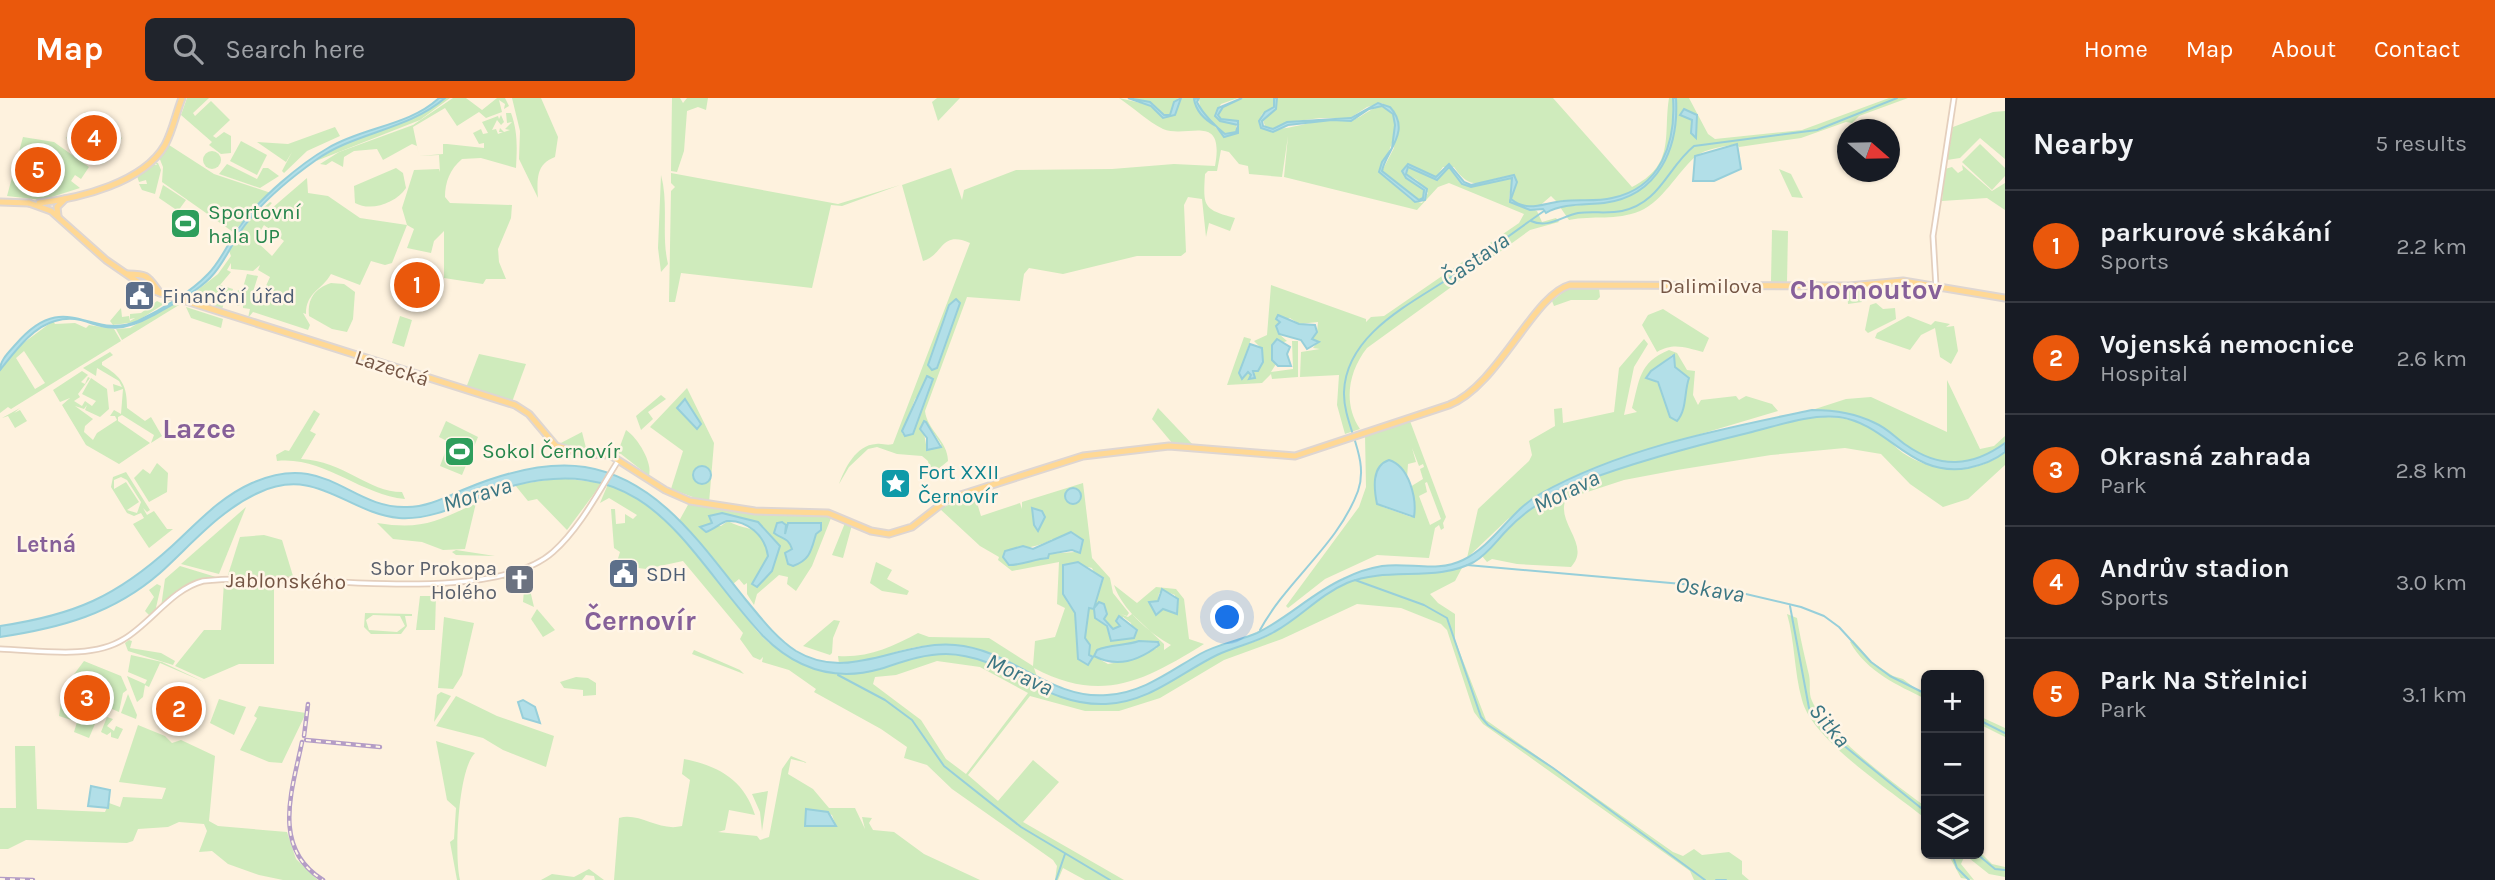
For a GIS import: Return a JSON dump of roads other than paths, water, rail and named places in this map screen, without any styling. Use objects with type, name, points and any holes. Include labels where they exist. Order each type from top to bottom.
[{"type":"main road","points":[[0,202],[29,203],[68,198],[136,173],[161,151],[182,98]]},
{"type":"main road","points":[[60,218],[57,207],[68,198]]},
{"type":"main road","points":[[51,211],[52,201]]},
{"type":"main road","points":[[52,201],[60,218]]},
{"type":"main road","points":[[29,203],[51,211],[125,274],[154,288],[155,282],[141,273],[134,277]]},
{"type":"main road","name":"Dalimilova","points":[[619,460],[666,490],[696,503],[762,511],[824,512],[872,531],[889,534],[912,527],[948,499],[1083,456],[1169,446],[1295,456],[1455,402],[1495,366],[1550,296],[1570,285],[1849,286],[1906,281],[2005,298]]},
{"type":"main road","name":"Lazecká","points":[[154,288],[172,298],[514,405],[532,417],[556,446],[585,454],[606,454],[619,460]]},
{"type":"street","points":[[1936,287],[1933,239],[1954,98]]},
{"type":"street","name":"Jablonského","points":[[0,649],[90,650],[106,647],[126,638],[186,589],[203,581],[446,583],[502,576],[554,550],[601,489],[619,460]]},
{"type":"water","points":[[439,98],[445,98],[415,117],[331,151],[297,174],[252,216],[210,278],[182,299],[152,316],[134,324],[120,327],[68,319],[47,324],[24,341],[0,370],[3,359],[16,344],[34,327],[49,319],[64,317],[121,326],[138,321],[166,306],[208,274],[249,215],[269,193],[305,163],[342,141],[414,115]]},
{"type":"water","points":[[1128,98],[1150,102],[1164,115],[1170,115],[1174,102],[1181,98],[1175,115],[1163,118],[1151,106]]},
{"type":"water","points":[[1199,98],[1199,106],[1216,126],[1199,112],[1194,99]]},
{"type":"water","points":[[1242,98],[1223,107],[1218,115],[1221,119],[1238,121],[1238,125],[1220,121],[1215,116],[1218,108]]},
{"type":"water","points":[[1274,98],[1277,98],[1276,109],[1262,121],[1263,126],[1273,129],[1287,122],[1351,118],[1378,103],[1390,107],[1399,124],[1398,133],[1396,141],[1384,163],[1382,171],[1419,200],[1423,198],[1424,190],[1406,178],[1402,171],[1408,164],[1436,177],[1449,164],[1464,182],[1471,185],[1514,175],[1517,182],[1511,199],[1530,206],[1606,199],[1629,193],[1654,174],[1662,161],[1672,131],[1673,98],[1676,98],[1676,116],[1674,134],[1662,166],[1652,180],[1639,191],[1604,203],[1567,206],[1546,213],[1543,209],[1530,210],[1510,202],[1512,178],[1471,187],[1462,184],[1449,167],[1437,180],[1408,167],[1406,174],[1427,189],[1425,200],[1415,202],[1379,172],[1382,162],[1392,148],[1395,125],[1393,114],[1382,106],[1369,109],[1351,121],[1332,120],[1288,125],[1273,132],[1261,128],[1259,121],[1265,112],[1274,107]]},
{"type":"water","points":[[1684,109],[1697,115],[1696,138],[1691,133],[1692,120],[1680,115]]},
{"type":"water","points":[[1238,125],[1238,133],[1224,137],[1216,126],[1225,134],[1236,132]]},
{"type":"water","points":[[1737,144],[1741,169],[1714,181],[1693,181],[1695,156]]},
{"type":"water","points":[[956,299],[960,303],[937,368],[932,370],[928,365],[949,305]]},
{"type":"water","points":[[1278,315],[1299,324],[1315,325],[1317,332],[1312,339],[1319,342],[1307,349],[1301,340],[1279,334],[1276,326],[1280,322],[1276,319]]},
{"type":"water","points":[[1277,339],[1290,347],[1287,354],[1291,366],[1278,366],[1272,360],[1272,345]]},
{"type":"water","points":[[1250,344],[1262,348],[1263,362],[1258,371],[1253,371],[1255,378],[1249,379],[1251,375],[1248,372],[1242,379],[1239,373]]},
{"type":"water","points":[[1674,355],[1675,367],[1689,378],[1682,412],[1677,421],[1670,417],[1658,382],[1646,378],[1651,371]]},
{"type":"water","points":[[927,376],[933,379],[913,434],[905,436],[902,431]]},
{"type":"water","points":[[685,399],[701,424],[697,429],[677,408]]},
{"type":"water","name":"Morava","points":[[1812,410],[1860,417],[1884,428],[1919,453],[1944,461],[1968,461],[2005,443],[2005,452],[1978,466],[1948,469],[1915,458],[1857,422],[1828,416],[1795,421],[1666,454],[1603,474],[1551,496],[1524,514],[1474,562],[1443,572],[1379,576],[1347,583],[1267,636],[1217,655],[1164,686],[1122,702],[1083,703],[1063,698],[987,663],[946,654],[921,657],[863,673],[817,670],[789,657],[763,636],[687,543],[661,517],[633,496],[601,483],[562,479],[516,485],[444,511],[414,518],[380,514],[314,487],[297,484],[279,486],[258,493],[231,509],[160,573],[124,599],[65,624],[0,637],[0,626],[50,616],[93,601],[112,591],[152,564],[209,511],[240,489],[278,475],[300,473],[319,477],[387,505],[415,507],[508,474],[539,467],[570,466],[611,474],[635,485],[657,500],[695,537],[775,634],[796,651],[816,660],[855,662],[914,648],[955,645],[994,655],[1067,690],[1107,695],[1144,686],[1207,651],[1257,633],[1321,591],[1357,573],[1382,566],[1433,567],[1463,560],[1484,546],[1529,501],[1604,464],[1673,442]]},
{"type":"water","points":[[924,421],[941,447],[927,450],[927,438],[920,429]]},
{"type":"water","points":[[1389,460],[1402,469],[1410,484],[1414,517],[1377,504],[1377,473],[1379,467]]},
{"type":"water","points":[[702,466],[708,469],[711,475],[708,481],[702,484],[696,481],[693,475],[696,469]]},
{"type":"water","points":[[1073,488],[1081,496],[1073,504],[1065,496]]},
{"type":"water","points":[[1032,508],[1042,511],[1045,517],[1038,531],[1034,525]]},
{"type":"water","points":[[722,513],[758,522],[780,546],[772,571],[757,587],[752,584],[768,556],[759,535],[748,526],[734,521],[727,521],[706,532],[700,527],[712,523],[709,516]]},
{"type":"water","points":[[777,523],[786,525],[785,534],[788,523],[821,523],[821,530],[816,534],[809,554],[793,566],[788,564],[785,553],[792,549],[790,545],[774,533]]},
{"type":"water","points":[[1071,532],[1083,540],[1080,553],[1072,550],[1049,554],[1048,558],[1014,565],[1009,565],[1003,557],[1005,551],[1023,546],[1033,549]]},
{"type":"water","points":[[1078,562],[1103,578],[1094,608],[1099,602],[1104,604],[1107,614],[1104,619],[1113,629],[1120,626],[1116,621],[1119,616],[1137,630],[1134,638],[1111,641],[1107,626],[1095,618],[1094,609],[1089,608],[1085,638],[1090,645],[1089,655],[1093,657],[1088,665],[1078,659],[1075,613],[1063,594],[1063,565]]},
{"type":"water","points":[[1162,589],[1178,599],[1177,614],[1163,609],[1156,615],[1149,602],[1158,601]]},
{"type":"water","points":[[1139,641],[1158,642],[1159,645],[1128,661],[1103,660],[1094,656],[1097,650],[1102,648]]},
{"type":"water","points":[[523,700],[535,707],[540,723],[523,718],[518,702]]},
{"type":"water","points":[[91,786],[110,790],[108,808],[88,806]]},
{"type":"water","points":[[806,809],[828,812],[836,826],[805,826]]},
{"type":"waterway","name":"Častava","points":[[1531,221],[1543,224],[1578,213],[1617,212],[1635,207],[1654,193],[1694,146],[1817,130],[1897,98]]},
{"type":"waterway","name":"Častava","points":[[1260,630],[1271,612],[1338,528],[1358,491],[1361,466],[1347,417],[1344,392],[1348,371],[1357,352],[1370,336],[1403,308],[1544,211]]},
{"type":"waterway","name":"Oskava","points":[[1467,565],[1716,587],[1801,607],[1824,616],[1839,627],[1871,662],[1890,676],[1921,692]]},
{"type":"waterway","points":[[1355,580],[1424,605],[1447,618],[1481,717],[1488,725],[1553,768],[1705,880]]},
{"type":"waterway","name":"Sitka","points":[[1790,606],[1809,708],[1837,740],[1921,808]]},
{"type":"waterway","points":[[838,675],[885,700],[912,720],[944,766],[1021,827],[1110,880]]},
{"type":"waterway","name":"Oskava","points":[[1984,722],[2005,733]]},
{"type":"waterway","points":[[1056,880],[1065,854]]},
{"type":"waterway","points":[[1954,859],[1957,868],[1969,880]]},
{"type":"waterway","name":"Sitka","points":[[1983,859],[1995,869],[2005,870]]},
{"type":"waterway","points":[[1716,880],[1726,880]]},
{"type":"railway","points":[[304,736],[308,704]]},
{"type":"railway","points":[[306,740],[380,747]]},
{"type":"railway","points":[[302,742],[291,799],[291,835],[296,852],[307,867],[323,880]]},
{"type":"railway","points":[[0,879],[33,880]]},
{"type":"place","name":"Andrův stadion","points":[[94,138]]},
{"type":"place","name":"Park Na Střelnici","points":[[38,170]]},
{"type":"place","name":"Sportovní hala UP","points":[[185,224]]},
{"type":"place","name":"parkurové skákání","points":[[417,285]]},
{"type":"place","name":"Finanční úřad","points":[[139,296]]},
{"type":"place","name":"Sokol Černovír","points":[[459,451]]},
{"type":"place","name":"Fort XXII Černovír","points":[[895,484]]},
{"type":"place","name":"SDH","points":[[623,574]]},
{"type":"place","name":"Sbor Prokopa Holého","points":[[520,580]]},
{"type":"place","name":"Okrasná zahrada","points":[[87,698]]},
{"type":"place","name":"Vojenská nemocnice","points":[[179,709]]},
{"type":"district","name":"Chomoutov","points":[[1866,289]]},
{"type":"district","name":"Lazce","points":[[199,428]]},
{"type":"district","name":"Letná","points":[[46,544]]},
{"type":"district","name":"Černovír","points":[[640,620]]}]
